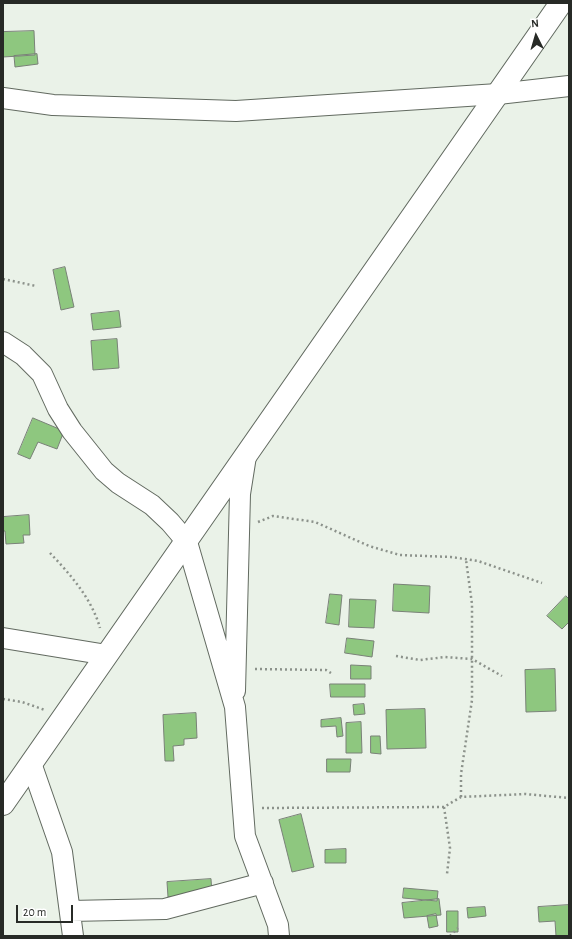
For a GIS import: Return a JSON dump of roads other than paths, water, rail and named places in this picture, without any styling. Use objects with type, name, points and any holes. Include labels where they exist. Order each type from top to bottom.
[{"type":"street","points":[[3,804],[187,542],[560,3]]},
{"type":"street","points":[[3,98],[53,105],[236,111],[498,94],[569,86]]},
{"type":"street","points":[[5,345],[23,354],[42,374],[58,409],[72,431],[104,471],[115,481],[152,505],[170,522],[187,542],[235,707]]},
{"type":"street","points":[[246,456],[240,494],[235,707],[242,810],[248,846],[278,926],[279,936]]},
{"type":"street","points":[[3,638],[107,655]]},
{"type":"street","points":[[31,763],[62,852],[73,936]]},
{"type":"street","points":[[70,912],[165,909],[263,883]]}]
